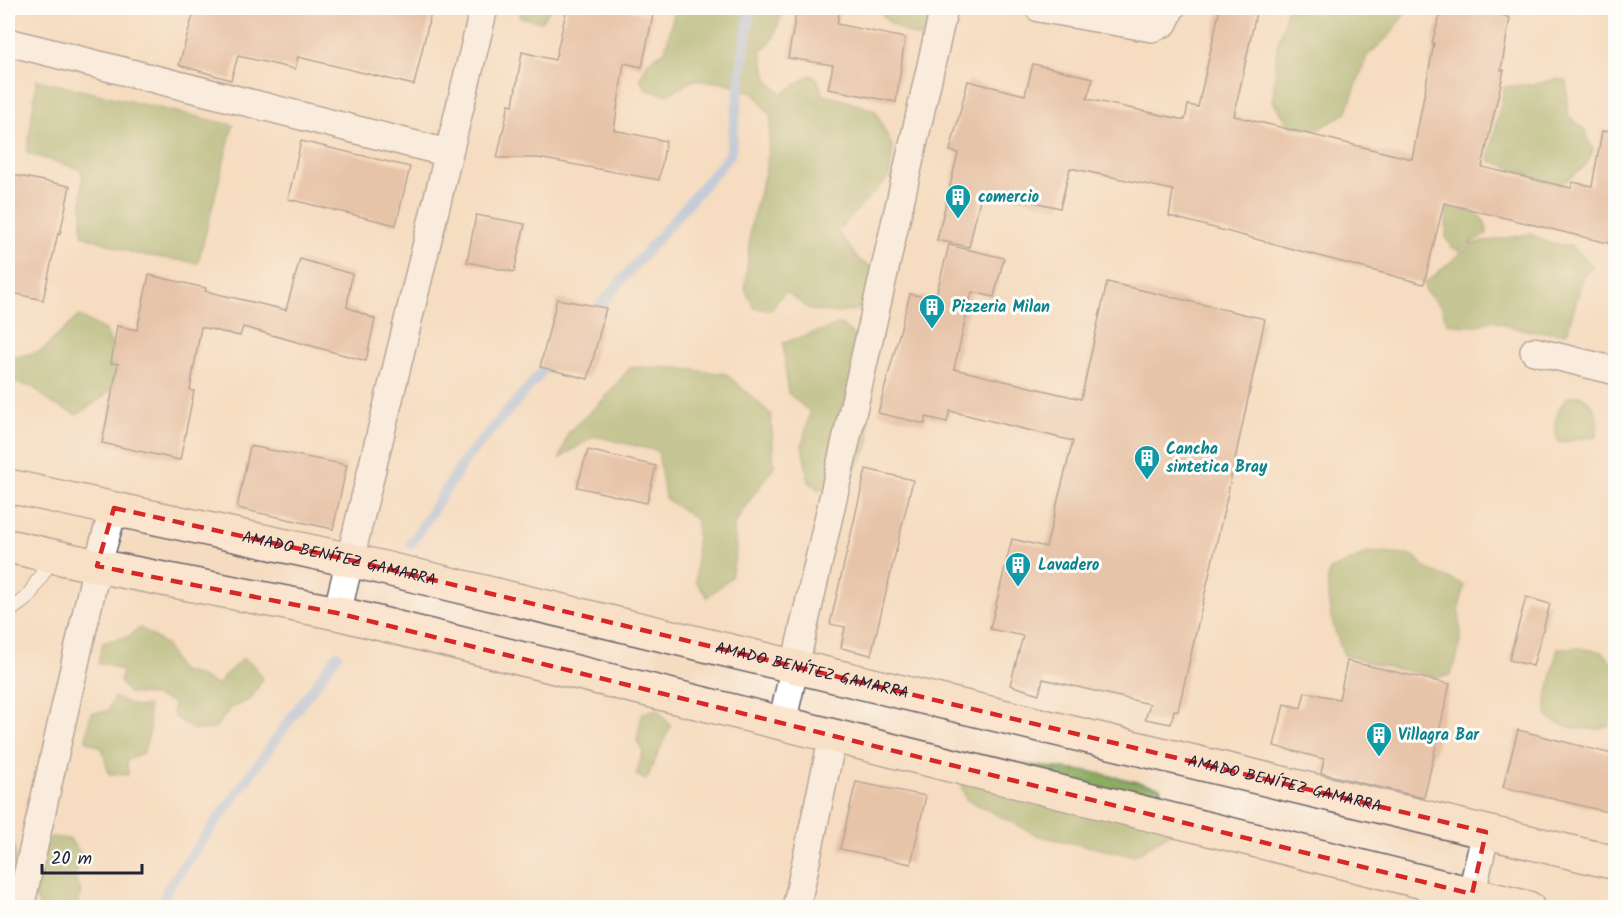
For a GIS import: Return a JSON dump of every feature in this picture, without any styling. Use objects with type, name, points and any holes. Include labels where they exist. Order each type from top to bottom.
[{"type":"main road","name":"AMADO BENÍTEZ GAMARRA","points":[[8,486],[350,560],[1616,863]]},
{"type":"main road","points":[[8,546],[97,566],[337,613],[782,723],[1470,901],[1528,908]]},
{"type":"street","points":[[337,613],[484,8]]},
{"type":"street","points":[[782,723],[944,8]]},
{"type":"street","points":[[1039,8],[1152,28],[1164,23],[1171,8]]},
{"type":"street","points":[[8,42],[448,153]]},
{"type":"street","points":[[1534,351],[1616,371]]},
{"type":"street","points":[[20,908],[97,566],[114,508]]},
{"type":"street","points":[[796,908],[833,736]]},
{"type":"street","points":[[1470,901],[1486,832]]},
{"type":"lane","points":[[8,612],[28,597],[53,556]]},
{"type":"highlighted area","points":[[114,508],[350,560],[1486,832],[1472,894],[337,613],[97,566]]},
{"type":"green space","points":[[521,8],[551,8],[541,22],[520,17]]},
{"type":"green space","points":[[679,8],[736,8],[759,13],[761,8],[784,8],[773,39],[761,51],[767,80],[782,94],[811,75],[818,80],[823,94],[875,110],[893,148],[889,177],[837,231],[860,261],[894,279],[887,303],[840,313],[811,310],[785,291],[771,310],[754,308],[745,289],[751,225],[767,165],[771,116],[755,94],[727,83],[694,80],[667,95],[647,90],[640,78],[649,61],[665,51],[674,14]]},
{"type":"green space","points":[[879,8],[947,8],[945,16],[921,38],[902,31],[886,19]]},
{"type":"green space","points":[[1286,8],[1404,8],[1406,12],[1389,36],[1367,56],[1346,113],[1319,129],[1290,126],[1273,101],[1277,47]]},
{"type":"green space","points":[[1555,79],[1567,81],[1567,114],[1585,131],[1593,151],[1585,166],[1553,191],[1542,180],[1489,160],[1504,87],[1536,84]]},
{"type":"green space","points":[[37,80],[233,125],[198,263],[136,254],[82,235],[82,170],[27,153]]},
{"type":"green space","points":[[1447,209],[1468,211],[1479,216],[1486,226],[1487,234],[1466,245],[1460,251],[1451,247],[1446,237]]},
{"type":"green space","points":[[1530,234],[1548,243],[1573,247],[1593,266],[1583,277],[1567,333],[1521,329],[1494,320],[1471,326],[1447,323],[1442,307],[1426,292],[1424,284],[1472,244]]},
{"type":"green space","points":[[79,316],[106,331],[125,377],[103,397],[77,415],[52,403],[34,388],[12,381],[13,358],[41,351]]},
{"type":"green space","points":[[841,324],[874,353],[864,386],[870,440],[847,482],[819,490],[809,482],[802,446],[810,412],[788,393],[783,343]]},
{"type":"green space","points":[[631,367],[676,368],[726,374],[771,414],[774,466],[734,526],[736,552],[731,577],[707,597],[696,582],[697,520],[665,498],[658,451],[594,436],[560,458],[568,433],[602,401]]},
{"type":"green space","points":[[1580,395],[1596,412],[1598,423],[1596,436],[1559,443],[1555,426],[1560,409],[1566,398]]},
{"type":"green space","points":[[1370,552],[1414,556],[1425,568],[1464,585],[1459,609],[1461,636],[1456,662],[1450,675],[1439,677],[1377,665],[1344,655],[1330,614],[1329,571]]},
{"type":"green space","points":[[140,628],[165,644],[179,670],[219,686],[223,677],[243,659],[256,667],[262,680],[251,699],[231,708],[214,729],[194,730],[173,716],[173,702],[149,695],[128,693],[120,681],[122,671],[108,664],[98,664],[103,642],[128,637]]},
{"type":"green space","points":[[1558,648],[1579,648],[1603,652],[1616,669],[1615,711],[1609,726],[1594,729],[1578,728],[1548,718],[1546,701]]},
{"type":"green space","points":[[114,697],[137,707],[148,706],[150,730],[144,752],[127,760],[128,775],[109,774],[102,748],[86,740],[91,713],[108,711]]},
{"type":"green space","points":[[657,709],[671,726],[646,780],[636,775],[643,751],[637,741],[642,713]]},
{"type":"green space","points":[[952,757],[1092,772],[1160,787],[1174,831],[1133,856],[1039,836],[966,799]]},
{"type":"green space","points":[[8,831],[16,860],[8,876]]},
{"type":"green space","points":[[51,837],[69,839],[83,856],[75,876],[81,893],[76,907],[39,907],[25,883],[42,847]]},
{"type":"building","points":[[195,8],[432,8],[414,85],[298,57],[295,69],[238,56],[231,80],[179,65]]},
{"type":"building","points":[[567,8],[619,8],[653,15],[642,67],[624,63],[614,130],[666,141],[659,180],[538,158],[497,158],[509,104],[513,105],[522,52],[555,60]]},
{"type":"building","points":[[797,8],[840,8],[837,24],[905,38],[896,102],[828,89],[833,65],[788,58]]},
{"type":"building","points":[[1220,8],[1257,8],[1234,116],[1412,159],[1434,43],[1432,43],[1442,8],[1483,8],[1510,18],[1501,70],[1504,70],[1482,167],[1571,188],[1573,182],[1592,186],[1602,131],[1616,132],[1616,245],[1444,203],[1424,284],[1169,216],[1173,190],[1070,168],[1060,208],[982,190],[969,247],[937,240],[958,153],[950,151],[968,81],[1025,95],[1033,64],[1093,78],[1087,99],[1185,120],[1188,105],[1198,107]]},
{"type":"building","points":[[301,141],[410,167],[396,225],[288,199]]},
{"type":"building","points":[[8,174],[70,186],[43,300],[8,292]]},
{"type":"building","points":[[476,215],[525,224],[514,272],[467,262]]},
{"type":"building","name":"Cancha sintetica Bray","points":[[949,245],[1004,258],[994,297],[972,292],[954,369],[1081,399],[1107,282],[1265,319],[1178,711],[1174,710],[1171,724],[1145,719],[1150,704],[1043,679],[1039,694],[1010,685],[1023,636],[990,629],[1012,539],[1046,547],[1073,441],[950,411],[947,422],[926,417],[925,424],[878,413],[910,294],[935,299]]},
{"type":"building","points":[[300,259],[352,274],[347,307],[375,319],[366,361],[243,327],[240,336],[201,327],[190,390],[194,391],[180,460],[102,443],[118,364],[111,363],[117,326],[137,330],[149,275],[286,310]]},
{"type":"building","points":[[557,299],[606,308],[588,379],[540,367]]},
{"type":"building","points":[[250,446],[347,465],[333,529],[237,508]]},
{"type":"building","points":[[588,450],[656,466],[647,503],[577,487]]},
{"type":"building","points":[[866,469],[913,480],[871,655],[841,648],[845,627],[830,624]]},
{"type":"building","points":[[1526,597],[1550,604],[1533,666],[1509,660]]},
{"type":"building","points":[[1347,661],[1450,684],[1424,798],[1321,773],[1324,759],[1274,746],[1284,704],[1301,708],[1305,692],[1339,699]]},
{"type":"building","points":[[1518,730],[1616,755],[1616,814],[1503,787]]},
{"type":"building","points":[[856,782],[926,796],[911,864],[840,849]]},
{"type":"waterway","points":[[590,317],[730,155],[750,8]]},
{"type":"waterway","points":[[411,544],[465,460],[554,358]]},
{"type":"waterway","points":[[162,908],[168,888],[337,655]]},
{"type":"place","name":"comercio","points":[[958,220]]},
{"type":"place","name":"Pizzeria Milan","points":[[932,330]]},
{"type":"place","name":"Cancha sintetica Bray","points":[[1147,481]]},
{"type":"place","name":"Lavadero","points":[[1018,588]]},
{"type":"place","name":"Villagra Bar","points":[[1379,758]]}]
